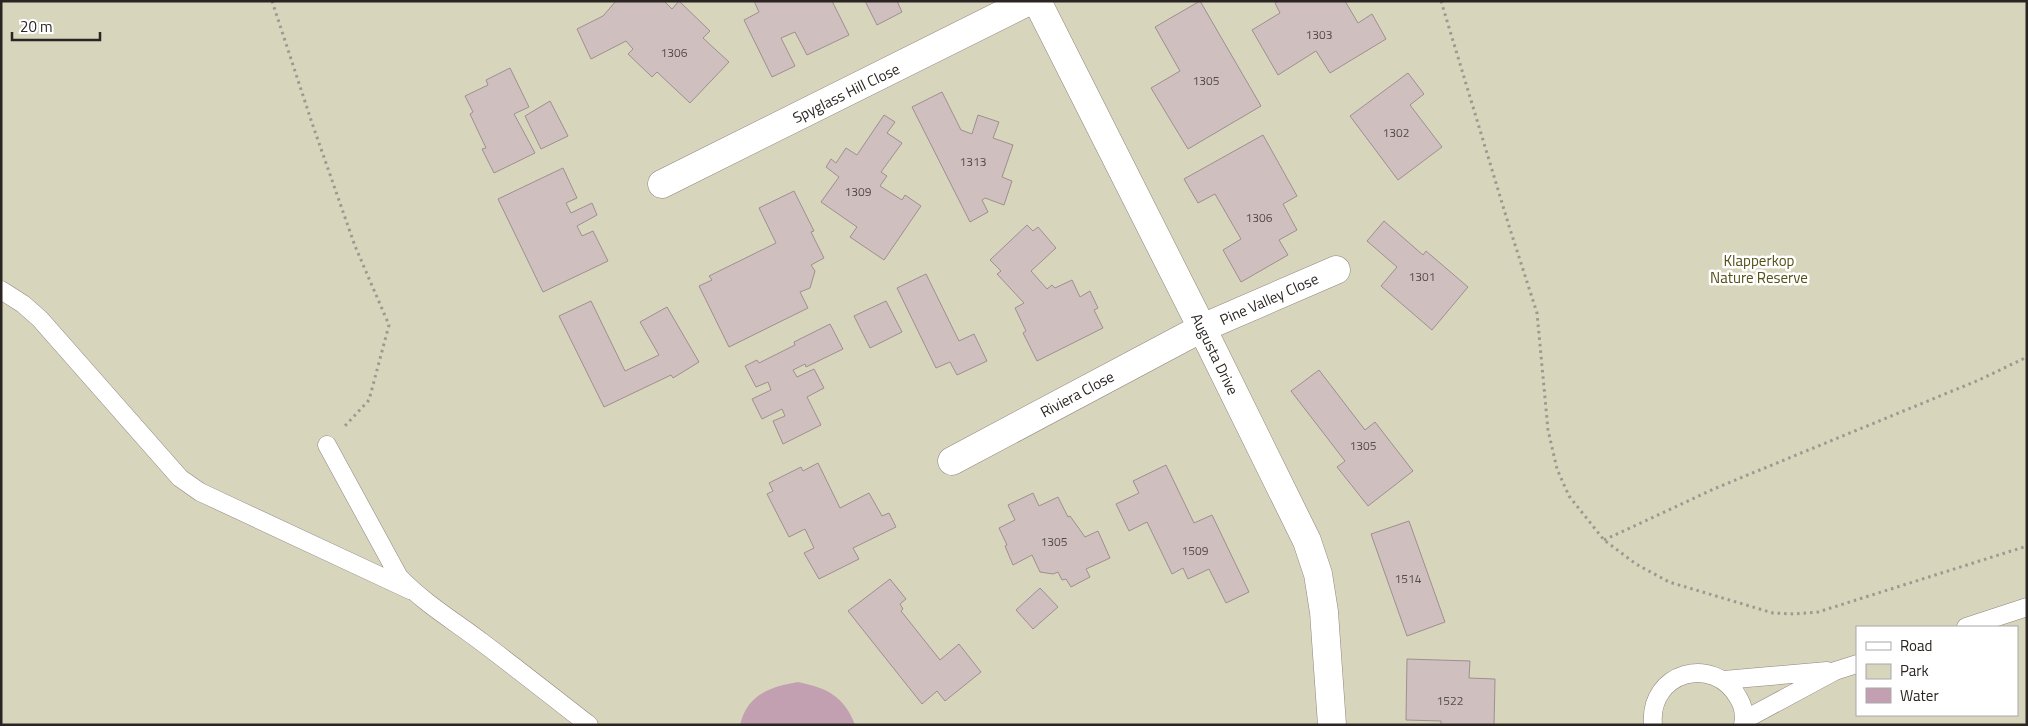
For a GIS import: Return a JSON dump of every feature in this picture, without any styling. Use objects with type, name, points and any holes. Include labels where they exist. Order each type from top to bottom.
[{"type":"street","name":"Spyglass Hill Close","points":[[662,184],[1029,1]]},
{"type":"street","name":"Augusta Drive","points":[[1037,1],[1307,541],[1318,574],[1324,612],[1332,725]]},
{"type":"street","name":"Pine Valley Close","points":[[1202,328],[1336,270]]},
{"type":"street","name":"Riviera Close","points":[[952,461],[1202,328]]},
{"type":"lane","points":[[1,290],[23,304],[40,319],[180,478],[200,492],[410,590],[589,725]]},
{"type":"lane","points":[[327,445],[399,577],[410,590]]},
{"type":"lane","points":[[1969,626],[2027,607]]},
{"type":"lane","points":[[1653,725],[1652,714],[1656,699],[1665,686],[1678,677],[1693,672],[1709,674],[1724,680],[1735,691],[1742,704],[1744,722],[1835,671],[1856,664]]},
{"type":"lane","points":[[1724,680],[1835,671]]},
{"type":"path","points":[[272,1],[355,246],[390,325],[369,400],[327,445]]},
{"type":"path","points":[[1441,1],[1508,226],[1537,313],[1548,430],[1558,469],[1569,496],[1604,540],[1636,564],[1669,582],[1720,599],[1773,613],[1794,614],[1818,612],[2027,546]]},
{"type":"path","points":[[1604,540],[1716,488],[1979,380],[2027,357]]},
{"type":"green space","name":"Klapperkop Nature Reserve","points":[[1,1],[2027,1],[2027,725],[1,725]]},
{"type":"water","points":[[798,682],[818,687],[840,700],[851,715],[855,725],[740,725],[748,706],[761,694]]},
{"type":"building","points":[[616,1],[664,1],[672,9],[679,1],[710,31],[703,38],[729,62],[690,103],[657,72],[652,77],[628,54],[633,49],[626,41],[591,59],[577,29],[603,16]]},
{"type":"building","points":[[754,1],[832,1],[849,35],[807,55],[795,32],[781,38],[795,66],[772,77],[744,20],[759,12]]},
{"type":"building","points":[[865,1],[897,1],[902,12],[877,25]]},
{"type":"building","points":[[1200,1],[1261,106],[1188,149],[1151,88],[1180,71],[1155,27]]},
{"type":"building","points":[[1278,1],[1345,1],[1358,23],[1372,14],[1386,39],[1330,73],[1316,51],[1278,75],[1252,30],[1280,13],[1275,3]]},
{"type":"building","points":[[510,68],[529,107],[514,114],[535,153],[494,173],[482,149],[486,148],[470,114],[473,112],[465,96],[488,85],[486,80]]},
{"type":"building","points":[[1408,73],[1424,94],[1410,105],[1442,147],[1398,180],[1350,116]]},
{"type":"building","points":[[942,92],[961,130],[972,134],[978,115],[999,122],[993,138],[1013,145],[1002,177],[1012,181],[1004,205],[985,198],[982,200],[988,212],[970,222],[912,107]]},
{"type":"building","points":[[550,101],[568,136],[541,149],[525,116]]},
{"type":"building","points":[[884,115],[895,122],[887,133],[902,143],[881,172],[887,176],[880,186],[902,200],[905,195],[921,206],[884,260],[850,237],[857,227],[821,202],[839,177],[826,167],[831,159],[836,163],[846,148],[857,155]]},
{"type":"building","points":[[1263,135],[1297,196],[1283,204],[1297,230],[1279,240],[1288,255],[1241,282],[1223,250],[1241,239],[1215,194],[1198,203],[1184,179]]},
{"type":"building","points":[[563,168],[577,198],[566,203],[571,213],[592,203],[597,215],[577,226],[582,236],[593,231],[608,261],[543,292],[498,199]]},
{"type":"building","points":[[794,191],[814,231],[811,232],[824,258],[811,265],[815,271],[810,288],[800,292],[808,308],[729,347],[699,286],[712,280],[709,276],[776,243],[759,208]]},
{"type":"building","points":[[1384,221],[1423,255],[1426,251],[1468,287],[1432,330],[1381,286],[1397,267],[1367,241]]},
{"type":"building","points":[[1027,225],[1033,231],[1038,227],[1056,248],[1031,271],[1047,289],[1052,285],[1055,288],[1072,280],[1080,297],[1090,291],[1098,308],[1094,310],[1103,328],[1037,361],[1023,333],[1026,331],[1015,308],[1024,303],[997,274],[1001,271],[990,260]]},
{"type":"building","points":[[926,274],[959,341],[974,334],[987,361],[957,375],[950,362],[936,368],[897,288]]},
{"type":"building","points":[[591,301],[625,371],[659,355],[640,322],[667,307],[699,362],[673,378],[671,375],[604,407],[559,316]]},
{"type":"building","points":[[886,301],[902,332],[870,348],[854,316]]},
{"type":"building","points":[[830,324],[843,349],[806,367],[805,364],[793,370],[797,377],[814,369],[824,388],[807,397],[821,425],[783,444],[773,421],[785,416],[782,409],[762,419],[752,399],[771,390],[768,382],[756,387],[745,366],[757,360],[759,363],[795,345],[794,342]]},
{"type":"building","points":[[1319,370],[1365,430],[1375,422],[1413,471],[1368,506],[1337,467],[1345,461],[1291,391]]},
{"type":"building","points":[[818,463],[840,508],[869,493],[882,516],[889,513],[896,527],[853,548],[859,559],[819,579],[804,553],[814,548],[805,529],[789,537],[767,494],[773,491],[769,483],[801,467],[803,471]]},
{"type":"building","points":[[1166,465],[1194,523],[1212,515],[1249,592],[1226,603],[1209,569],[1188,579],[1183,568],[1172,574],[1147,522],[1129,531],[1116,504],[1139,493],[1133,481]]},
{"type":"building","points":[[1033,493],[1039,506],[1058,497],[1068,517],[1070,516],[1085,537],[1098,531],[1110,558],[1086,569],[1090,577],[1071,587],[1066,579],[1062,580],[1058,572],[1053,574],[1040,572],[1032,555],[1013,565],[999,528],[1015,520],[1008,505]]},
{"type":"building","points":[[1409,521],[1445,622],[1407,636],[1371,534]]},
{"type":"building","points":[[890,579],[906,599],[900,604],[903,609],[901,611],[940,660],[959,644],[981,672],[945,701],[937,691],[922,704],[848,611]]},
{"type":"building","points":[[1040,588],[1058,607],[1033,629],[1016,610]]},
{"type":"building","points":[[1407,659],[1470,661],[1469,678],[1495,679],[1494,725],[1441,725],[1441,721],[1406,720]]}]
